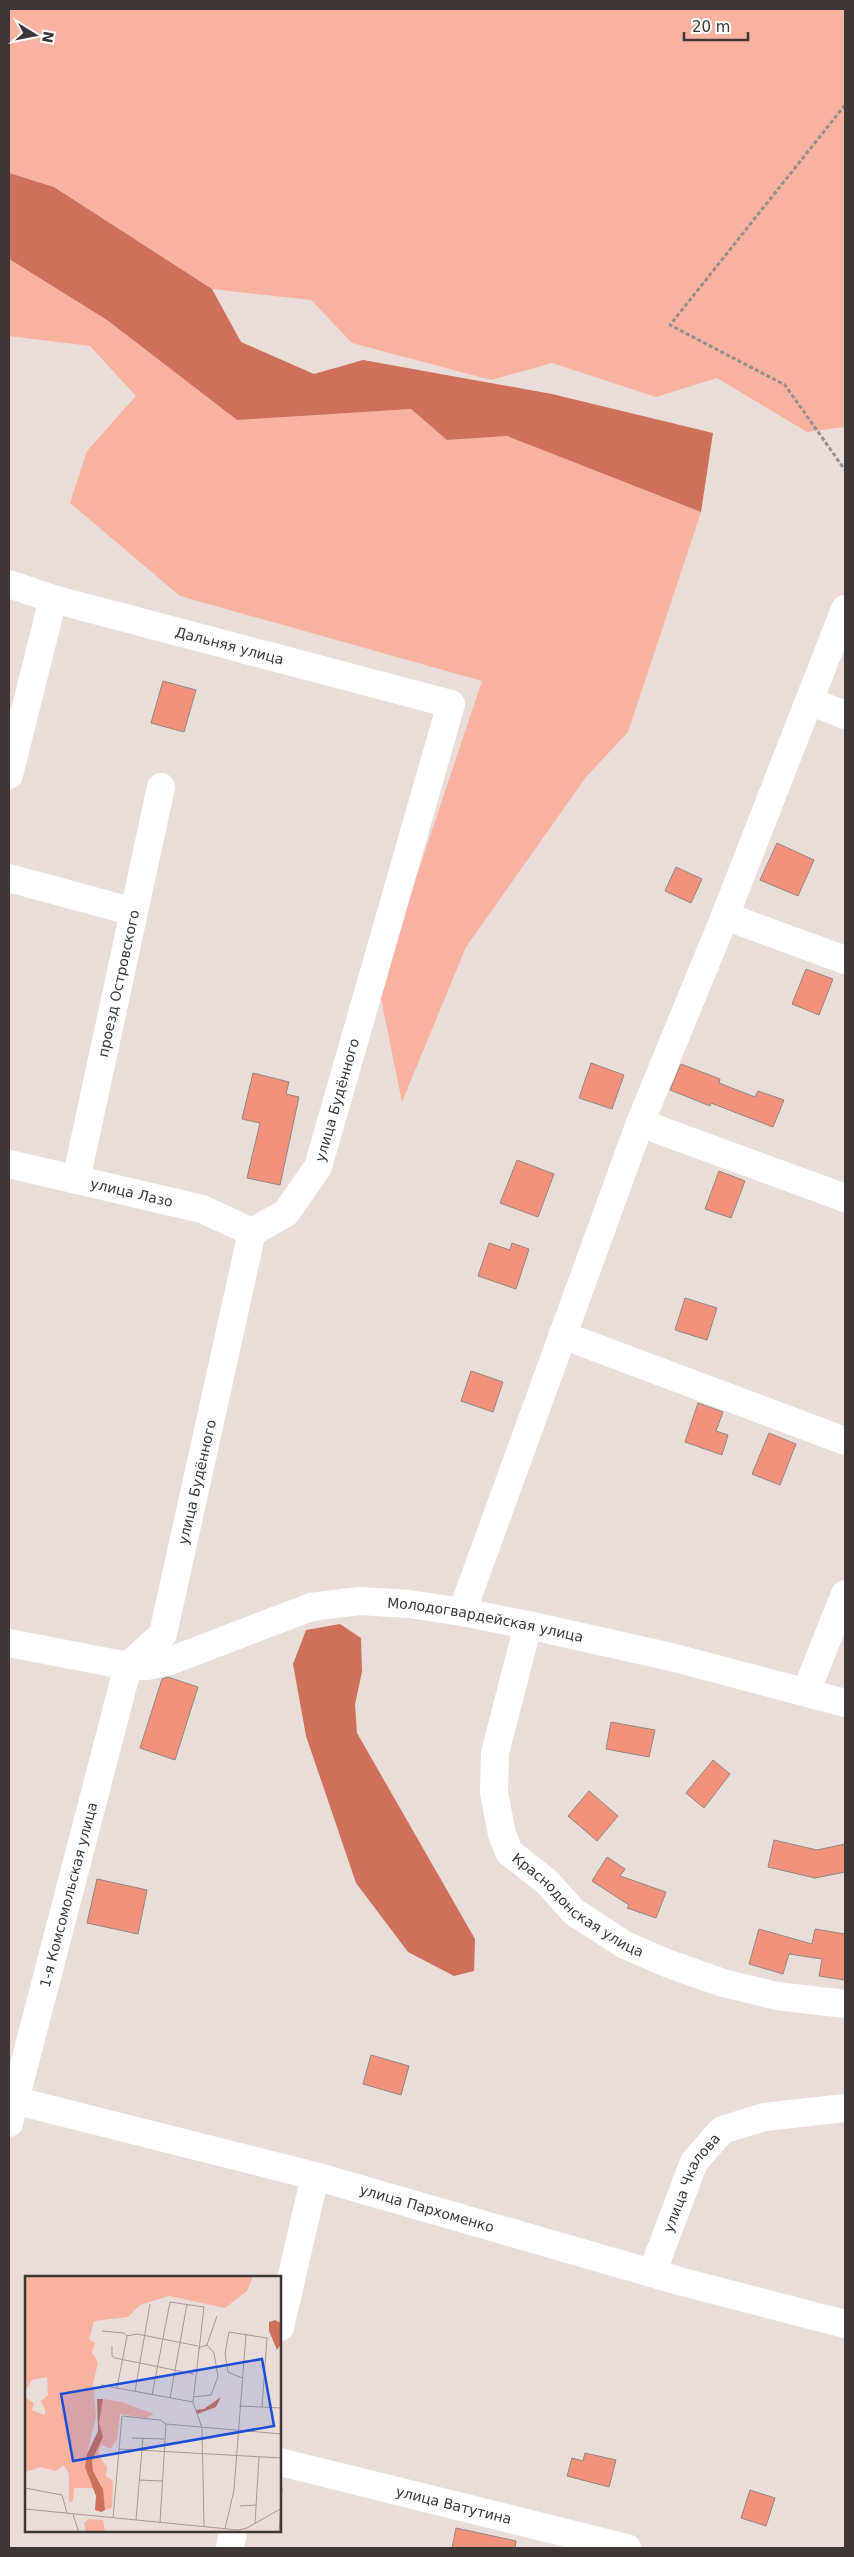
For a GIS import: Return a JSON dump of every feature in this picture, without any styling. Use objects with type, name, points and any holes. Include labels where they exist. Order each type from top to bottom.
[{"type":"street","name":"Дальняя улица","points":[[9,584],[53,599],[451,704]]},
{"type":"street","points":[[9,775],[53,599]]},
{"type":"street","points":[[462,1612],[640,1123],[725,916],[845,609]]},
{"type":"street","points":[[809,701],[845,715]]},
{"type":"street","name":"улица Будённого","points":[[128,1666],[163,1634],[252,1232],[286,1213],[318,1167],[451,704]]},
{"type":"street","name":"проезд Островского","points":[[76,1180],[161,788]]},
{"type":"street","points":[[9,878],[134,912]]},
{"type":"street","points":[[725,916],[845,960]]},
{"type":"street","points":[[640,1123],[845,1198]]},
{"type":"street","name":"улица Лазо","points":[[9,1164],[202,1210],[252,1232]]},
{"type":"street","points":[[562,1335],[845,1441]]},
{"type":"street","points":[[806,1692],[845,1594]]},
{"type":"street","name":"Молодогвардейская улица","points":[[9,1642],[128,1666],[147,1666],[170,1661],[311,1607],[359,1601],[409,1604],[462,1612],[671,1657],[845,1703]]},
{"type":"street","name":"Краснодонская улица","points":[[528,1626],[495,1753],[494,1793],[502,1834],[509,1852],[547,1882],[574,1912],[625,1945],[669,1964],[723,1983],[777,1996],[845,2004]]},
{"type":"street","name":"1-я Комсомольская улица","points":[[11,2107],[128,1666]]},
{"type":"street","name":"улица Пархоменко","points":[[11,2107],[315,2176],[652,2273],[845,2324]]},
{"type":"street","name":"улица Чкалова","points":[[652,2273],[694,2162],[722,2130],[764,2117],[845,2108]]},
{"type":"street","points":[[281,2323],[315,2176]]},
{"type":"street","name":"улица Ватутина","points":[[281,2462],[627,2548]]},
{"type":"street","points":[[230,2548],[234,2532]]},
{"type":"path","points":[[845,105],[670,326],[785,385],[845,470]]},
{"type":"shaded area","points":[[9,9],[845,9],[845,427],[807,432],[717,378],[656,397],[552,363],[491,380],[352,343],[311,300],[212,289],[54,187],[9,173]]},
{"type":"shaded area","points":[[9,173],[54,187],[212,289],[241,342],[314,374],[363,360],[552,394],[713,433],[701,512],[507,436],[447,440],[411,409],[237,420],[107,320],[9,259]]},
{"type":"shaded area","points":[[9,259],[107,320],[237,420],[411,409],[447,440],[507,436],[701,512],[628,732],[586,777],[466,947],[402,1102],[379,989],[482,681],[180,596],[70,503],[87,451],[136,396],[90,346],[9,336]]},
{"type":"shaded area","points":[[340,1624],[361,1638],[362,1672],[355,1704],[357,1733],[475,1939],[474,1971],[454,1976],[408,1952],[356,1883],[306,1736],[293,1664],[306,1630]]},
{"type":"building","points":[[163,681],[196,690],[184,732],[151,723]]},
{"type":"building","points":[[777,843],[814,860],[798,896],[760,880]]},
{"type":"building","points":[[676,867],[702,879],[691,903],[665,891]]},
{"type":"building","points":[[806,969],[833,979],[819,1015],[792,1004]]},
{"type":"building","points":[[591,1063],[624,1075],[612,1109],[579,1098]]},
{"type":"building","points":[[681,1064],[720,1079],[719,1083],[755,1097],[758,1091],[784,1100],[773,1127],[711,1103],[710,1106],[670,1090]]},
{"type":"building","points":[[253,1073],[289,1082],[286,1094],[299,1097],[280,1185],[247,1178],[260,1123],[242,1119]]},
{"type":"building","points":[[517,1160],[554,1174],[538,1217],[500,1203]]},
{"type":"building","points":[[719,1171],[745,1181],[731,1218],[705,1209]]},
{"type":"building","points":[[489,1243],[510,1250],[512,1243],[529,1249],[516,1289],[478,1276]]},
{"type":"building","points":[[685,1298],[717,1308],[707,1340],[675,1330]]},
{"type":"building","points":[[471,1371],[503,1382],[493,1412],[461,1401]]},
{"type":"building","points":[[698,1403],[723,1412],[716,1431],[728,1435],[722,1455],[685,1442]]},
{"type":"building","points":[[769,1433],[796,1444],[780,1485],[752,1474]]},
{"type":"building","points":[[168,1677],[198,1687],[175,1760],[140,1748],[162,1679]]},
{"type":"building","points":[[611,1722],[655,1730],[649,1757],[606,1749]]},
{"type":"building","points":[[713,1760],[730,1774],[704,1808],[686,1793]]},
{"type":"building","points":[[589,1791],[618,1816],[597,1841],[568,1816]]},
{"type":"building","points":[[774,1840],[817,1850],[845,1844],[845,1872],[815,1878],[768,1867]]},
{"type":"building","points":[[607,1857],[625,1869],[620,1876],[666,1892],[656,1918],[627,1908],[629,1905],[592,1881]]},
{"type":"building","points":[[97,1879],[147,1890],[138,1934],[87,1923]]},
{"type":"building","points":[[759,1929],[812,1944],[815,1929],[845,1934],[845,1980],[819,1976],[822,1959],[789,1954],[783,1974],[749,1964]]},
{"type":"building","points":[[371,2055],[409,2066],[401,2095],[363,2084]]},
{"type":"building","points":[[585,2453],[616,2460],[609,2487],[567,2476],[572,2458],[583,2461]]},
{"type":"building","points":[[750,2490],[775,2498],[766,2526],[741,2518]]},
{"type":"building","points":[[456,2528],[516,2541],[515,2548],[452,2548]]}]
